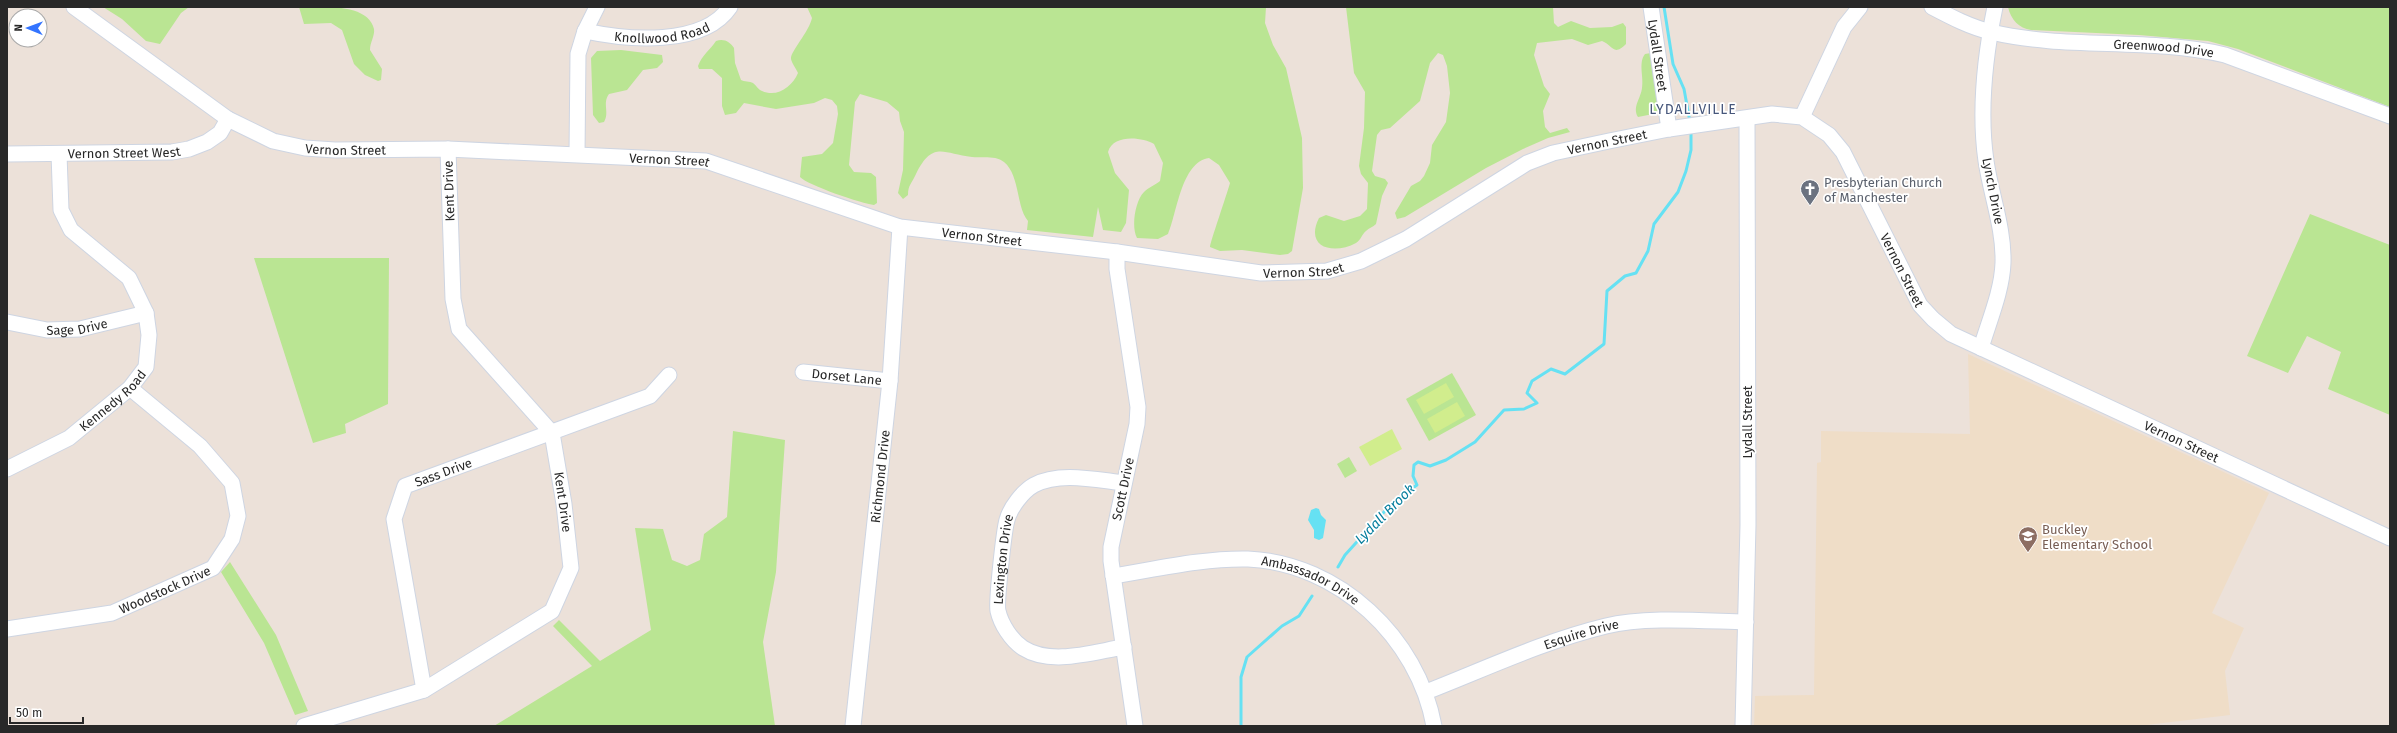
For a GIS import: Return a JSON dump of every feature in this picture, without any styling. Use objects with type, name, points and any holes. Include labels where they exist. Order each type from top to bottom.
[{"type":"street","name":"Vernon Street","points":[[74,7],[228,119],[272,141],[305,148],[335,150],[448,149],[706,161],[900,227],[1118,252],[1261,273],[1327,271],[1361,262],[1382,252],[1527,163],[1553,153],[1668,128],[1747,119],[1772,114],[1802,117],[1829,135],[1843,152],[1920,305],[1933,319],[1951,334],[2390,538]]},
{"type":"street","points":[[577,154],[578,54],[585,31],[597,7]]},
{"type":"street","name":"Knollwood Road","points":[[585,31],[606,36],[676,37],[700,31],[723,17],[730,7]]},
{"type":"street","name":"Lydall Street","points":[[1651,7],[1668,128]]},
{"type":"street","points":[[1802,117],[1841,33],[1853,13],[1860,7]]},
{"type":"street","name":"Greenwood Drive","points":[[1932,7],[1965,24],[1990,32],[2037,39],[2163,44],[2198,48],[2242,60],[2390,116]]},
{"type":"street","name":"Lynch Drive","points":[[1981,348],[2003,264],[2002,238],[1986,161],[1984,109],[1990,32],[1994,7]]},
{"type":"street","name":"Vernon Street West","points":[[7,154],[172,152],[190,149],[220,133],[228,119]]},
{"type":"street","name":"Lydall Street","points":[[1743,726],[1748,525],[1747,119]]},
{"type":"street","name":"Kent Drive","points":[[304,726],[424,690],[552,611],[571,568],[564,504],[552,433],[459,330],[453,299],[448,149]]},
{"type":"street","name":"Kennedy Road","points":[[7,469],[69,438],[130,388],[146,367],[149,335],[146,313],[129,278],[71,230],[61,210],[59,154]]},
{"type":"street","name":"Richmond Drive","points":[[853,726],[890,381],[896,315],[900,227]]},
{"type":"street","name":"Scott Drive","points":[[1118,252],[1117,269],[1138,407],[1137,424],[1111,547],[1113,576],[1135,726]]},
{"type":"street","name":"Sage Drive","points":[[7,322],[47,330],[80,329],[146,313]]},
{"type":"street","name":"Dorset Lane","points":[[803,372],[890,381]]},
{"type":"street","name":"Sass Drive","points":[[424,690],[394,519],[405,486],[650,396],[669,375]]},
{"type":"street","name":"Woodstock Drive","points":[[7,629],[112,613],[213,568],[232,539],[238,516],[232,483],[200,446],[130,388]]},
{"type":"street","name":"Lexington Drive","points":[[1124,483],[1057,478],[1034,485],[1018,500],[1007,519],[998,610],[1007,632],[1023,647],[1045,656],[1070,655],[1124,647]]},
{"type":"street","name":"Ambassador Drive","points":[[1113,576],[1210,560],[1248,559],[1277,564],[1312,574],[1345,592],[1374,614],[1399,644],[1416,671],[1426,692],[1434,726]]},
{"type":"street","name":"Esquire Drive","points":[[1426,692],[1530,651],[1607,626],[1659,621],[1746,622]]},
{"type":"shaded area","name":"Buckley Elementary School","points":[[1968,354],[2269,493],[2212,613],[2244,628],[2225,671],[2230,715],[2138,726],[1754,726],[1755,696],[1814,695],[1817,463],[1821,462],[1821,431],[1970,434]]},
{"type":"green space","points":[[103,7],[189,7],[181,13],[160,44],[146,41],[122,19]]},
{"type":"green space","points":[[299,7],[330,7],[353,10],[363,14],[370,20],[374,32],[370,50],[382,69],[381,80],[378,81],[365,75],[354,64],[342,30],[331,23],[304,24]]},
{"type":"green space","points":[[807,7],[1266,7],[1265,23],[1273,45],[1286,68],[1302,138],[1303,188],[1292,251],[1288,254],[1280,255],[1242,250],[1220,251],[1210,247],[1230,183],[1219,165],[1209,158],[1200,162],[1192,169],[1186,179],[1181,190],[1168,234],[1158,239],[1137,238],[1134,221],[1138,201],[1144,192],[1160,181],[1163,163],[1154,144],[1135,139],[1116,142],[1111,146],[1108,152],[1115,173],[1129,190],[1126,223],[1121,232],[1103,230],[1098,207],[1093,237],[1027,230],[1028,221],[1021,208],[1013,175],[1004,162],[997,158],[972,157],[946,152],[934,153],[922,163],[909,186],[908,195],[903,199],[898,193],[903,170],[904,132],[900,121],[899,112],[887,102],[860,94],[855,102],[849,165],[854,172],[871,173],[876,177],[877,203],[874,205],[859,201],[813,185],[800,177],[802,157],[822,154],[833,143],[838,114],[837,106],[832,100],[825,98],[814,103],[776,109],[744,103],[736,113],[725,115],[722,106],[722,78],[712,69],[699,69],[698,66],[716,41],[724,40],[729,42],[734,48],[735,63],[741,80],[753,83],[760,90],[766,92],[772,93],[783,90],[792,83],[798,73],[792,63],[791,56],[812,18]]},
{"type":"green space","points":[[1346,7],[1553,7],[1554,23],[1558,27],[1571,21],[1590,28],[1612,27],[1623,23],[1626,27],[1626,44],[1622,48],[1616,50],[1602,41],[1588,45],[1572,39],[1537,43],[1534,55],[1544,86],[1550,94],[1543,111],[1545,127],[1550,133],[1567,128],[1570,132],[1548,138],[1523,149],[1486,168],[1405,217],[1397,219],[1395,213],[1411,186],[1420,181],[1424,176],[1430,163],[1432,145],[1446,122],[1450,93],[1447,66],[1443,55],[1438,53],[1430,63],[1420,101],[1390,128],[1381,130],[1377,135],[1372,171],[1375,176],[1385,179],[1388,183],[1382,196],[1376,224],[1367,230],[1356,243],[1347,247],[1331,248],[1318,242],[1315,236],[1315,228],[1319,218],[1326,215],[1344,221],[1360,216],[1367,209],[1368,183],[1361,174],[1359,166],[1364,128],[1365,92],[1354,73]]},
{"type":"green space","points":[[2008,7],[2390,7],[2390,107],[2238,49],[2208,41],[2139,35],[2031,30],[2016,23],[2011,16]]},
{"type":"green space","points":[[621,50],[662,55],[663,62],[657,68],[643,70],[627,90],[609,94],[606,101],[606,119],[604,122],[599,123],[593,115],[591,58],[597,51]]},
{"type":"green space","points":[[1651,53],[1659,110],[1653,114],[1638,117],[1636,113],[1636,106],[1642,88],[1642,62],[1645,54]]},
{"type":"green space","points":[[2310,214],[2390,245],[2390,415],[2328,389],[2341,352],[2307,336],[2288,373],[2247,356]]},
{"type":"green space","points":[[254,258],[389,258],[388,404],[345,424],[346,433],[313,443]]},
{"type":"green space","points":[[1452,373],[1476,415],[1429,441],[1406,399]]},
{"type":"green space","points":[[1446,383],[1454,397],[1424,414],[1416,400]]},
{"type":"green space","points":[[1457,402],[1465,416],[1435,433],[1427,419]]},
{"type":"green space","points":[[1392,429],[1402,449],[1370,466],[1359,447]]},
{"type":"green space","points":[[733,431],[785,440],[776,572],[763,642],[775,726],[494,726],[592,666],[553,626],[559,620],[600,661],[651,630],[635,528],[663,529],[672,560],[687,566],[700,560],[704,534],[727,517]]},
{"type":"green space","points":[[1349,457],[1357,471],[1345,478],[1337,464]]},
{"type":"green space","points":[[230,562],[276,635],[308,711],[295,715],[264,643],[221,572]]},
{"type":"water","points":[[1316,508],[1319,509],[1321,515],[1326,520],[1323,538],[1319,540],[1314,538],[1314,530],[1308,520],[1311,510]]},
{"type":"waterway","name":"Lydall Brook","points":[[1664,7],[1673,64],[1684,89],[1690,122]]},
{"type":"waterway","name":"Lydall Brook","points":[[1338,567],[1345,555],[1394,501],[1417,485],[1413,476],[1414,465],[1418,462],[1430,466],[1446,460],[1475,442],[1504,410],[1524,409],[1537,403],[1527,393],[1532,381],[1551,369],[1565,374],[1604,344],[1607,291],[1625,276],[1636,273],[1648,251],[1654,224],[1678,192],[1686,171],[1691,150],[1691,131]]},
{"type":"waterway","name":"Lydall Brook","points":[[1241,726],[1241,677],[1247,657],[1282,626],[1299,616],[1312,596]]},
{"type":"place","name":"Presbyterian Church of Manchester","points":[[1810,206]]},
{"type":"place","name":"Buckley Elementary School","points":[[2028,553]]},
{"type":"district","name":"LYDALLVILLE","points":[[1693,109]]}]
